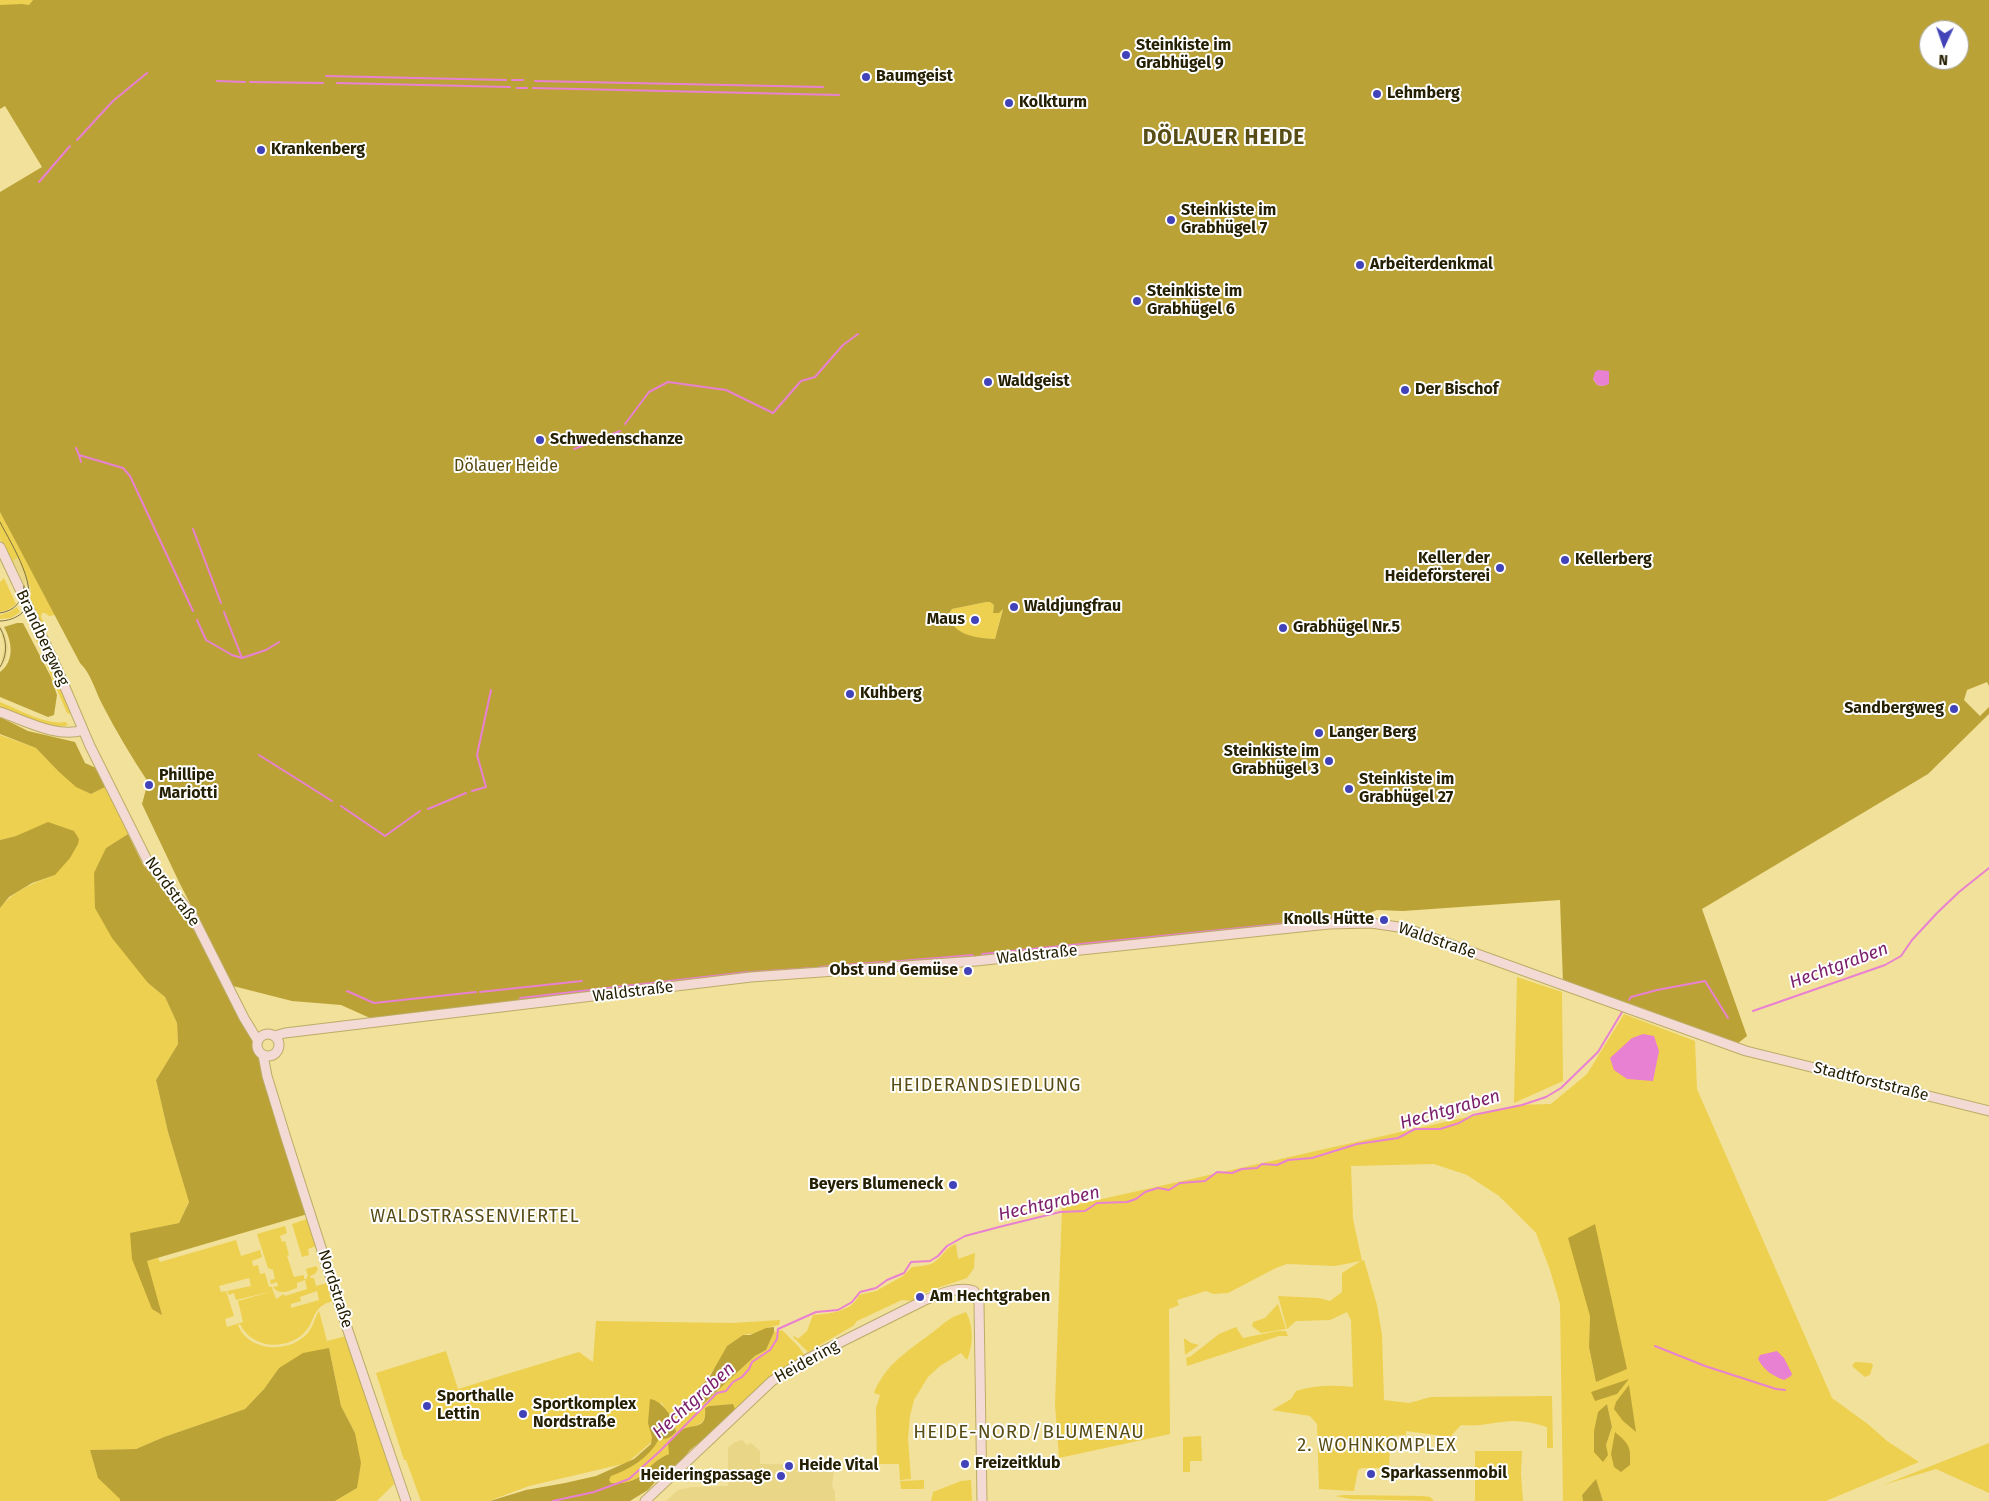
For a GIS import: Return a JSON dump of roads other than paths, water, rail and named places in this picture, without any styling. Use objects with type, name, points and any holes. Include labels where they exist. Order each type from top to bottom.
[{"type":"main road","name":"Brandbergweg","points":[[0,547],[56,666],[83,730]]},
{"type":"main road","points":[[0,712],[50,729],[73,732],[83,730]]},
{"type":"main road","name":"Nordstraße","points":[[83,730],[148,862],[191,913],[244,1018],[261,1038],[258,1049],[267,1055]]},
{"type":"main road","name":"Waldstraße","points":[[276,1039],[301,1031],[752,978],[969,962],[1312,926],[1371,923],[1405,928],[1752,1053]]},
{"type":"main road","points":[[261,1038],[276,1039]]},
{"type":"main road","name":"Nordstraße","points":[[267,1055],[278,1049],[276,1039]]},
{"type":"main road","name":"Stadtforststraße","points":[[1752,1053],[1989,1111]]},
{"type":"main road","name":"Nordstraße","points":[[267,1055],[267,1076],[342,1313],[406,1501]]},
{"type":"main road","name":"Heidering","points":[[645,1501],[766,1386],[780,1375],[809,1358],[924,1301],[959,1290],[974,1291],[978,1297],[980,1308],[982,1501]]},
{"type":"waterway","points":[[77,140],[113,101],[147,73]]},
{"type":"waterway","points":[[326,76],[506,80]]},
{"type":"waterway","points":[[512,80],[523,80]]},
{"type":"waterway","points":[[217,81],[245,82]]},
{"type":"waterway","points":[[535,81],[823,87]]},
{"type":"waterway","points":[[250,82],[323,83]]},
{"type":"waterway","points":[[337,83],[510,87]]},
{"type":"waterway","points":[[517,88],[527,88]]},
{"type":"waterway","points":[[533,88],[839,95]]},
{"type":"waterway","points":[[39,182],[70,146]]},
{"type":"waterway","points":[[625,424],[649,392],[668,382],[726,390],[773,413],[801,381],[815,377],[843,345],[858,334]]},
{"type":"waterway","points":[[574,449],[620,431]]},
{"type":"waterway","points":[[76,448],[79,455],[123,468],[130,476],[193,611]]},
{"type":"waterway","points":[[79,455],[81,462]]},
{"type":"waterway","points":[[193,529],[221,603]]},
{"type":"waterway","points":[[224,612],[242,658]]},
{"type":"waterway","points":[[197,620],[206,640],[232,655],[242,658],[266,650],[279,642]]},
{"type":"waterway","points":[[472,791],[486,787],[477,755],[491,690]]},
{"type":"waterway","points":[[259,755],[332,801]]},
{"type":"waterway","points":[[428,809],[466,793]]},
{"type":"waterway","points":[[341,806],[385,836],[420,811]]},
{"type":"waterway","name":"Hechtgraben","points":[[1753,1011],[1885,965],[1901,956],[1912,940],[1937,913],[1989,868]]},
{"type":"waterway","points":[[982,954],[1349,917]]},
{"type":"waterway","points":[[888,962],[973,955]]},
{"type":"waterway","points":[[819,967],[883,962]]},
{"type":"waterway","points":[[751,972],[813,968]]},
{"type":"waterway","points":[[520,998],[748,972]]},
{"type":"waterway","points":[[480,992],[582,981]]},
{"type":"waterway","name":"Hechtgraben","points":[[1629,1000],[1631,997],[1657,990],[1705,981],[1728,1018]]},
{"type":"waterway","points":[[347,991],[374,1003],[476,992]]},
{"type":"waterway","name":"Hechtgraben","points":[[553,1501],[594,1492],[629,1479],[659,1452],[717,1393],[726,1391],[733,1382],[742,1377],[752,1362],[770,1350],[777,1339],[778,1329],[816,1312],[838,1310],[852,1302],[860,1292],[876,1288],[887,1280],[904,1273],[911,1262],[930,1261],[938,1256],[947,1246],[965,1236],[1060,1212],[1085,1211],[1097,1203],[1127,1202],[1136,1199],[1145,1192],[1158,1188],[1169,1190],[1180,1183],[1205,1181],[1217,1172],[1232,1173],[1242,1169],[1257,1168],[1262,1164],[1277,1165],[1288,1160],[1312,1158],[1357,1144],[1398,1138],[1415,1129],[1440,1129],[1459,1123],[1473,1115],[1522,1105],[1546,1097],[1561,1088],[1598,1052],[1622,1012]]},
{"type":"waterway","points":[[1655,1346],[1705,1366],[1776,1389],[1785,1390]]},
{"type":"tram line","points":[[0,522],[23,568],[29,593],[28,604],[22,613],[12,619],[0,621]]},
{"type":"tram line","points":[[0,613],[14,608],[20,601],[24,586]]},
{"type":"tram line","points":[[0,628],[6,647],[0,667]]},
{"type":"place","name":"Steinkiste im Grabhügel 9","points":[[1126,55]]},
{"type":"place","name":"Baumgeist","points":[[866,77]]},
{"type":"place","name":"Lehmberg","points":[[1377,94]]},
{"type":"place","name":"Kolkturm","points":[[1009,103]]},
{"type":"place","name":"Krankenberg","points":[[261,150]]},
{"type":"place","name":"Steinkiste im Grabhügel 7","points":[[1171,220]]},
{"type":"place","name":"Arbeiterdenkmal","points":[[1360,265]]},
{"type":"place","name":"Steinkiste im Grabhügel 6","points":[[1137,301]]},
{"type":"place","name":"Waldgeist","points":[[988,382]]},
{"type":"place","name":"Der Bischof","points":[[1405,390]]},
{"type":"place","name":"Schwedenschanze","points":[[540,440]]},
{"type":"place","name":"Kellerberg","points":[[1565,560]]},
{"type":"place","name":"Keller der Heideförsterei","points":[[1500,568]]},
{"type":"place","name":"Waldjungfrau","points":[[1014,607]]},
{"type":"place","name":"Maus","points":[[975,620]]},
{"type":"place","name":"Grabhügel Nr.5","points":[[1283,628]]},
{"type":"place","name":"Kuhberg","points":[[850,694]]},
{"type":"place","name":"Sandbergweg","points":[[1954,709]]},
{"type":"place","name":"Langer Berg","points":[[1319,733]]},
{"type":"place","name":"Steinkiste im Grabhügel 3","points":[[1329,761]]},
{"type":"place","name":"Phillipe Mariotti","points":[[149,785]]},
{"type":"place","name":"Steinkiste im Grabhügel 27","points":[[1349,789]]},
{"type":"place","name":"Knolls Hütte","points":[[1384,920]]},
{"type":"place","name":"Obst und Gemüse","points":[[968,971]]},
{"type":"place","name":"Beyers Blumeneck","points":[[953,1185]]},
{"type":"place","name":"Am Hechtgraben","points":[[920,1297]]},
{"type":"place","name":"Sporthalle Lettin","points":[[427,1406]]},
{"type":"place","name":"Sportkomplex Nordstraße","points":[[523,1414]]},
{"type":"place","name":"Freizeitklub","points":[[965,1464]]},
{"type":"place","name":"Heide Vital","points":[[789,1466]]},
{"type":"place","name":"Sparkassenmobil","points":[[1371,1474]]},
{"type":"place","name":"Heideringpassage","points":[[781,1476]]},
{"type":"district","name":"DÖLAUER HEIDE","points":[[1224,138]]},
{"type":"district","name":"HEIDERANDSIEDLUNG","points":[[986,1086]]},
{"type":"district","name":"WALDSTRASSENVIERTEL","points":[[475,1217]]},
{"type":"district","name":"HEIDE-NORD/BLUMENAU","points":[[1029,1433]]},
{"type":"district","name":"2. WOHNKOMPLEX","points":[[1377,1446]]},
{"type":"park label","name":"Dölauer Heide","points":[[506,467]]}]
